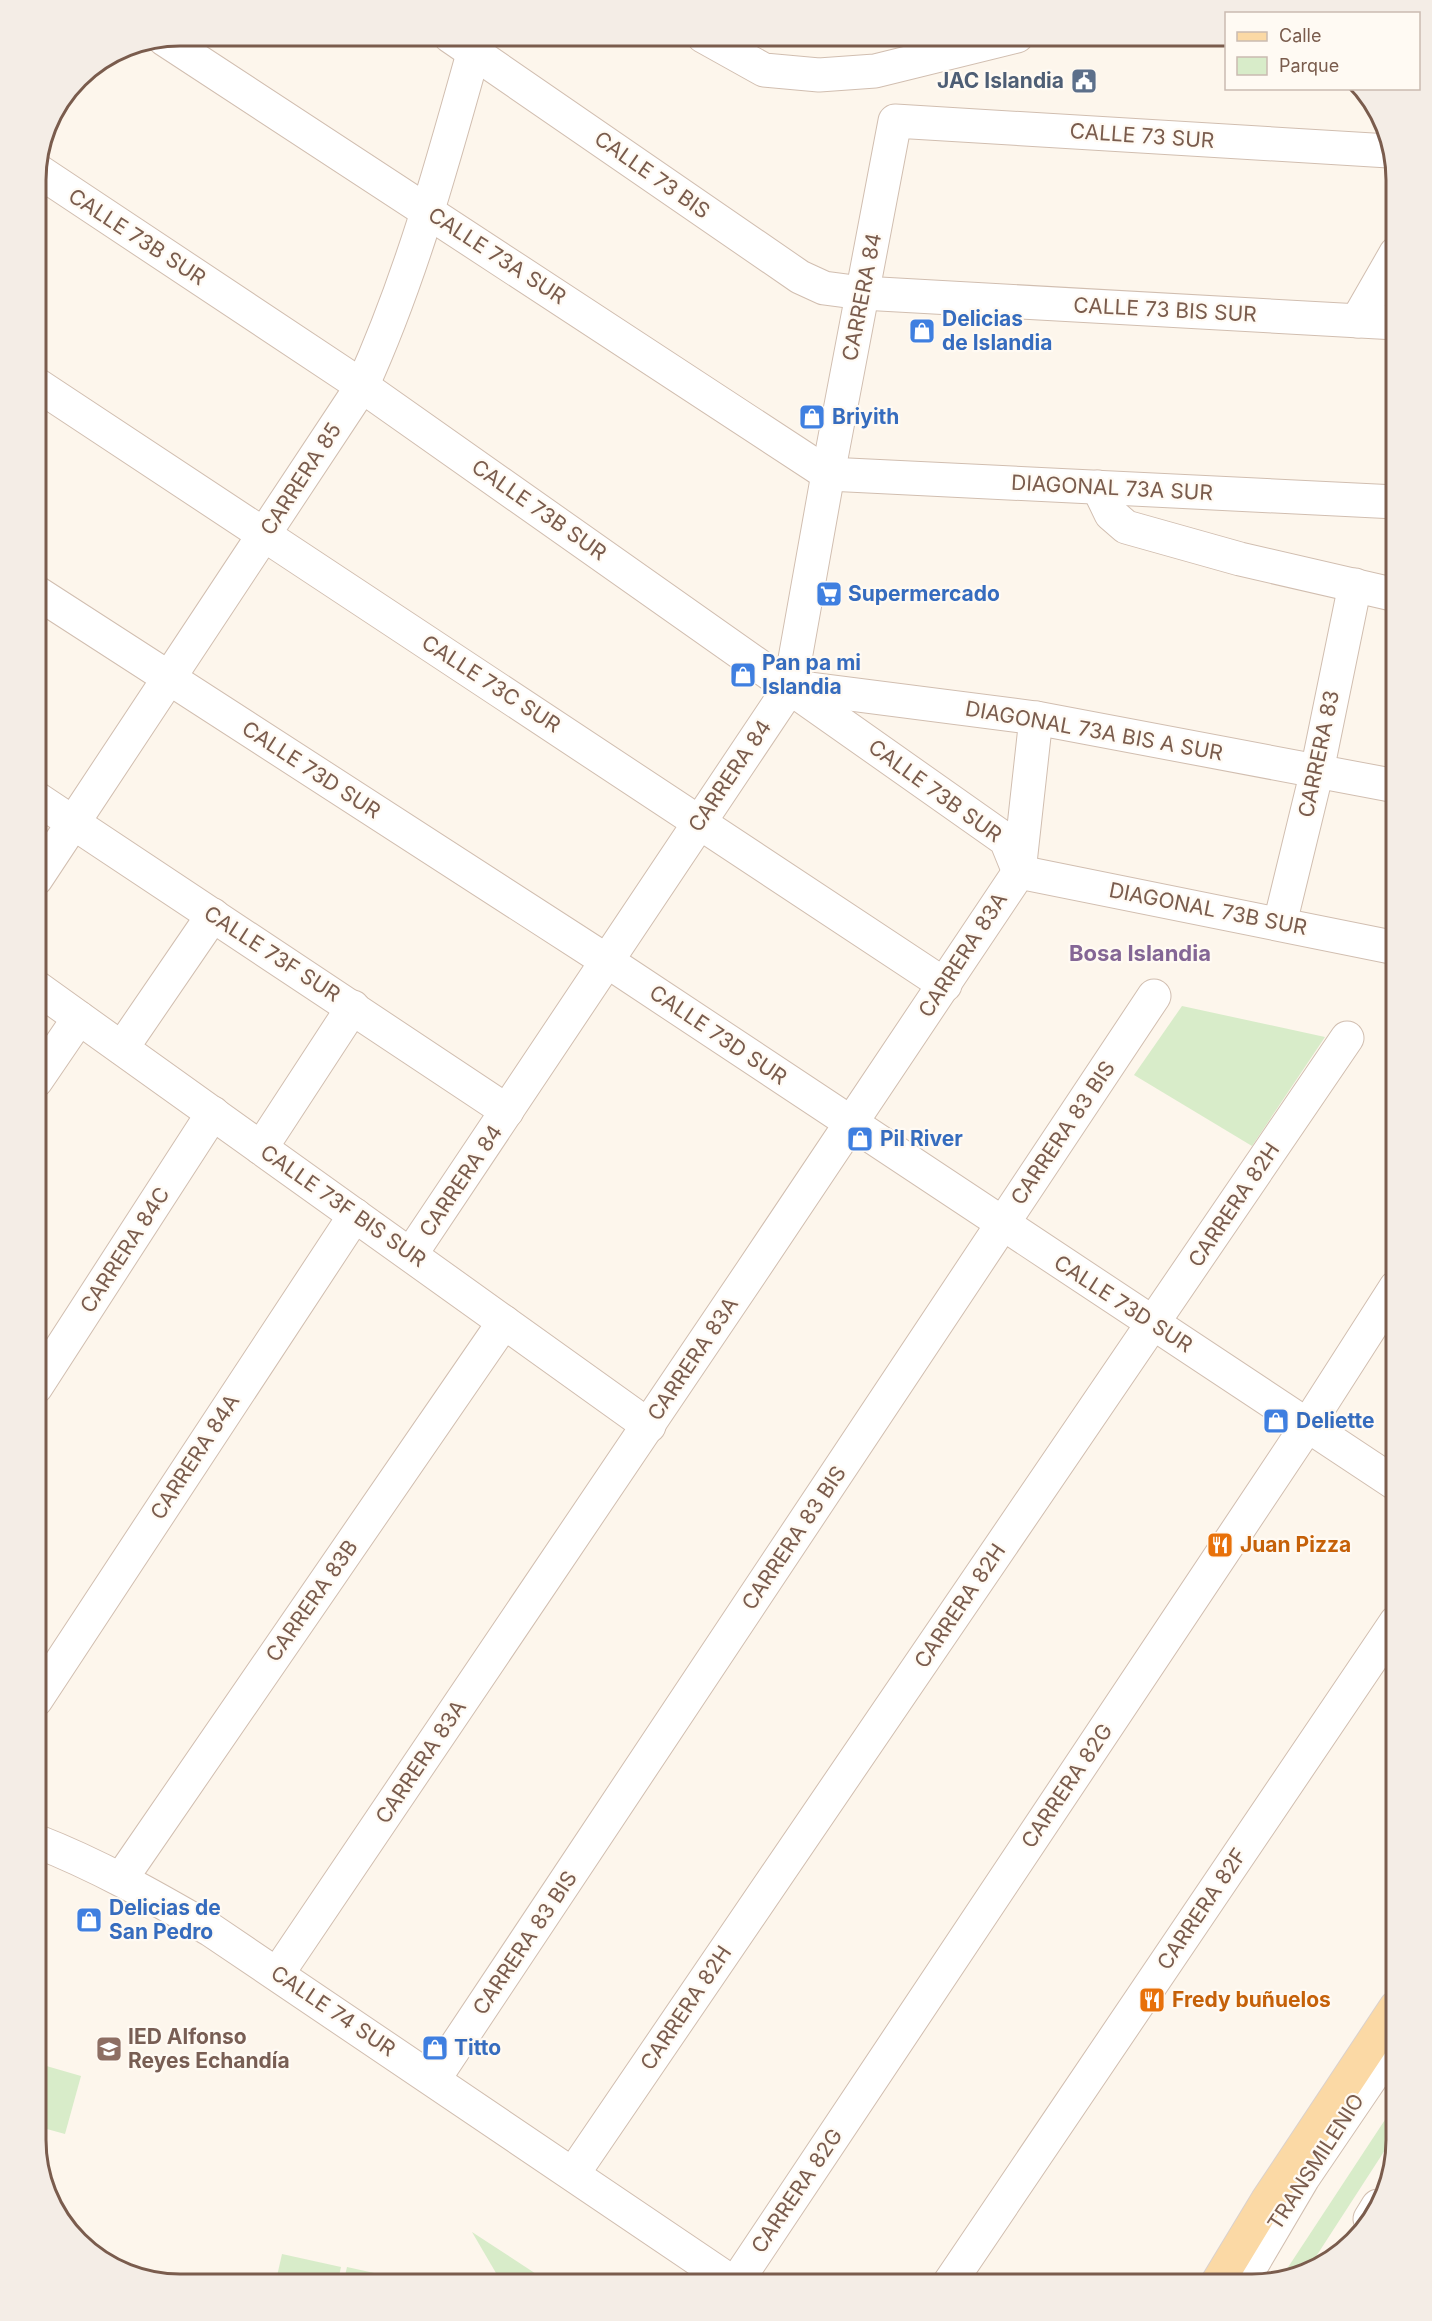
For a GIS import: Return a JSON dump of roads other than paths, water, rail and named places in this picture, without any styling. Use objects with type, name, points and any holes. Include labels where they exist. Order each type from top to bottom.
[{"type":"main road","points":[[1223,2274],[1267,2201],[1386,2022]]},
{"type":"street","name":"CALLE 73A SUR","points":[[176,47],[828,474]]},
{"type":"street","name":"CARRERA 85","points":[[47,863],[363,386],[388,330],[427,210],[466,47]]},
{"type":"street","name":"CALLE 73 BIS","points":[[474,47],[800,277],[824,288],[862,293]]},
{"type":"street","points":[[723,47],[764,69],[819,75],[875,71],[972,47]]},
{"type":"street","name":"CARRERA 84","points":[[411,1254],[790,687],[895,121]]},
{"type":"street","name":"CALLE 73 SUR","points":[[895,121],[1382,151]]},
{"type":"street","name":"CALLE 73B SUR","points":[[47,177],[363,386],[1006,840],[1019,873]]},
{"type":"street","points":[[1357,321],[1386,270]]},
{"type":"street","name":"CALLE 73 BIS SUR","points":[[862,293],[1386,322]]},
{"type":"street","name":"CALLE 73C SUR","points":[[47,391],[945,985]]},
{"type":"street","name":"DIAGONAL 73A SUR","points":[[828,474],[1386,501]]},
{"type":"street","points":[[1098,487],[1111,514],[1126,527],[1240,559],[1386,593]]},
{"type":"street","name":"CARRERA 83","points":[[1280,923],[1317,771],[1355,585]]},
{"type":"street","name":"CALLE 73D SUR","points":[[47,599],[607,961],[1386,1477]]},
{"type":"street","name":"DIAGONAL 73A BIS A SUR","points":[[790,687],[1036,718],[1386,784]]},
{"type":"street","name":"CARRERA 83A","points":[[278,1973],[649,1426],[1019,873],[1036,718]]},
{"type":"street","name":"CALLE 73F SUR","points":[[47,805],[507,1111]]},
{"type":"street","name":"DIAGONAL 73B SUR","points":[[1019,873],[1386,946]]},
{"type":"street","points":[[122,1048],[213,915]]},
{"type":"street","name":"CALLE 73F BIS SUR","points":[[47,994],[649,1426]]},
{"type":"street","name":"CARRERA 83 BIS","points":[[434,2079],[1154,996]]},
{"type":"street","points":[[261,1148],[353,1007]]},
{"type":"street","points":[[47,1065],[79,1017]]},
{"type":"street","name":"CARRERA 82H","points":[[573,2175],[1347,1038]]},
{"type":"street","name":"CARRERA 84C","points":[[46,1371],[213,1113]]},
{"type":"street","name":"CARRERA 84A","points":[[46,1684],[355,1215]]},
{"type":"street","name":"CARRERA 82G","points":[[742,2274],[1307,1426],[1386,1303]]},
{"type":"street","name":"CARRERA 83B","points":[[121,1879],[504,1322]]},
{"type":"street","name":"CARRERA 82F","points":[[955,2274],[1386,1637]]},
{"type":"street","name":"CALLE 74 SUR","points":[[46,1845],[121,1879],[211,1930],[278,1973],[720,2274]]},
{"type":"street","name":"TRANSMILENIO","points":[[1247,2274],[1304,2178],[1386,2055]]},
{"type":"place","name":"JAC Islandia","points":[[1084,81]]},
{"type":"place","name":"Delicias de Islandia","points":[[922,331]]},
{"type":"place","name":"Briyith","points":[[812,417]]},
{"type":"place","name":"Supermercado","points":[[829,594]]},
{"type":"place","name":"Pan pa mi Islandia","points":[[743,675]]},
{"type":"place","name":"Pil River","points":[[860,1139]]},
{"type":"place","name":"Deliette","points":[[1276,1421]]},
{"type":"place","name":"Juan Pizza","points":[[1220,1545]]},
{"type":"place","name":"Delicias de San Pedro","points":[[89,1920]]},
{"type":"place","name":"Fredy buñuelos","points":[[1152,2000]]},
{"type":"place","name":"Titto","points":[[435,2048]]},
{"type":"place","name":"IED Alfonso Reyes Echandía","points":[[109,2049]]},
{"type":"district","name":"Bosa Islandia","points":[[1140,953]]}]
